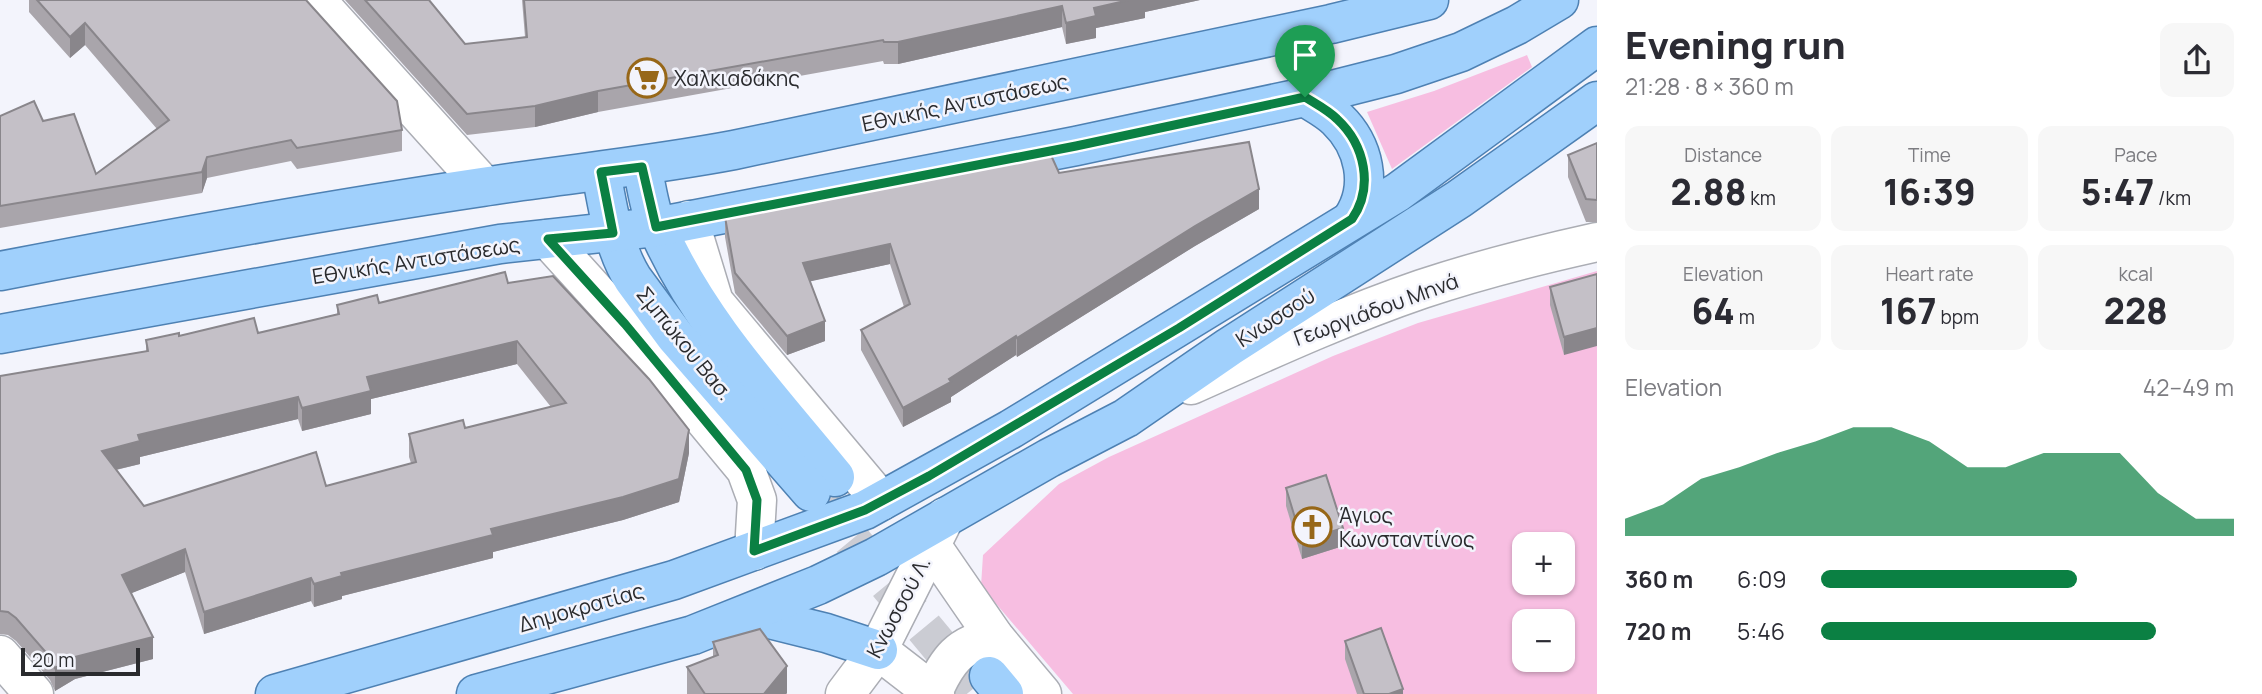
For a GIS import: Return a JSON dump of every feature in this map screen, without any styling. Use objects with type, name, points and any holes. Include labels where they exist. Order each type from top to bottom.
[{"type":"main road","name":"Εθνικής Αντιστάσεως","points":[[0,271],[330,211],[484,186],[642,167],[734,150],[1343,21],[1429,0]]},
{"type":"main road","name":"Εθνικής Αντιστάσεως","points":[[0,334],[500,244],[673,224],[1076,146],[1305,97],[1396,74],[1461,52],[1517,25],[1559,0]]},
{"type":"main road","name":"Κνωσσού","points":[[881,501],[1011,429],[1407,186],[1597,46]]},
{"type":"main road","points":[[1305,97],[1337,119],[1360,155],[1366,178],[1359,208],[1352,219]]},
{"type":"main road","name":"Κνωσσού","points":[[938,531],[1126,418],[1228,347],[1459,199],[1597,102]]},
{"type":"main road","name":"Σμπώκου Βασ.","points":[[601,172],[613,233],[627,270],[653,309],[823,484],[704,315],[670,257],[673,224],[642,167]]},
{"type":"main road","name":"Δημοκρατίας","points":[[275,694],[638,590],[846,518],[881,501]]},
{"type":"main road","points":[[476,694],[693,635],[749,614],[938,531]]},
{"type":"main road","points":[[749,614],[834,635],[878,650]]},
{"type":"street","points":[[316,0],[484,186]]},
{"type":"street","points":[[673,224],[714,302],[881,501]]},
{"type":"street","points":[[548,239],[625,324],[746,470],[757,500],[754,551]]},
{"type":"street","name":"Γεωργιάδου Μηνά","points":[[1126,418],[1182,389],[1280,345],[1389,302],[1475,273],[1597,242]]},
{"type":"street","points":[[938,531],[995,638],[1042,694]]},
{"type":"street","name":"Κνωσσού Λ.","points":[[845,694],[878,650],[938,531]]},
{"type":"street","points":[[878,650],[934,693],[941,674],[958,650],[980,640],[995,638]]},
{"type":"street","points":[[0,655],[34,694]]},
{"type":"shaded area","points":[[1527,55],[1532,67],[1392,169],[1367,112],[1434,91]]},
{"type":"shaded area","points":[[1597,271],[1597,694],[1073,694],[981,586],[983,555],[1059,484],[1109,457],[1333,356],[1418,323]]},
{"type":"building","points":[[37,0],[306,0],[397,101],[402,130],[297,148],[291,140],[207,157],[202,172],[0,206],[0,116],[34,101],[43,121],[74,114],[96,174],[169,120],[85,23],[70,37]]},
{"type":"building","points":[[365,0],[429,0],[465,44],[527,37],[524,0],[1129,0],[1094,8],[1096,16],[1066,23],[1062,6],[898,42],[883,40],[598,91],[535,106],[467,114]]},
{"type":"building","points":[[1249,142],[1259,189],[1017,338],[1016,336],[949,379],[951,382],[903,408],[861,330],[910,304],[890,244],[803,263],[825,321],[787,336],[735,273],[725,217],[1050,153],[1059,173]]},
{"type":"building","points":[[1597,143],[1597,200],[1586,199],[1568,155]]},
{"type":"building","points":[[505,272],[508,283],[553,276],[649,379],[689,430],[679,479],[623,497],[491,529],[493,535],[341,573],[342,576],[314,584],[311,578],[204,612],[185,549],[122,575],[153,637],[75,657],[55,668],[50,657],[16,618],[8,612],[0,611],[0,376],[148,351],[146,340],[179,333],[179,336],[254,318],[258,333],[339,314],[337,305],[377,295],[379,303]],"holes":[[[517,341],[566,403],[465,428],[463,420],[409,434],[416,462],[326,486],[316,452],[144,506],[102,451],[140,441],[138,435],[298,397],[302,408],[371,391],[367,377]]]},
{"type":"building","points":[[1597,274],[1597,328],[1564,337],[1550,287]]},
{"type":"building","points":[[1326,475],[1343,528],[1302,541],[1286,488]]},
{"type":"building","points":[[1381,628],[1403,689],[1389,694],[1364,694],[1345,641]]},
{"type":"building","points":[[760,629],[787,666],[764,694],[705,694],[687,667],[718,655],[713,642]]},
{"type":"tunnel","points":[[815,496],[974,688]]},
{"type":"place","name":"Χαλκιαδάκης","points":[[647,78]]},
{"type":"place","name":"Άγιος Κωνσταντίνος","points":[[1312,527]]},
{"type":"route","points":[[1305,97],[1337,119],[1360,155],[1366,178],[1359,208],[1352,219],[1179,328],[929,476],[865,510],[754,551],[757,500],[746,470],[625,324],[548,239],[613,233],[601,172],[642,167],[656,227],[1076,146],[1305,97]]}]
